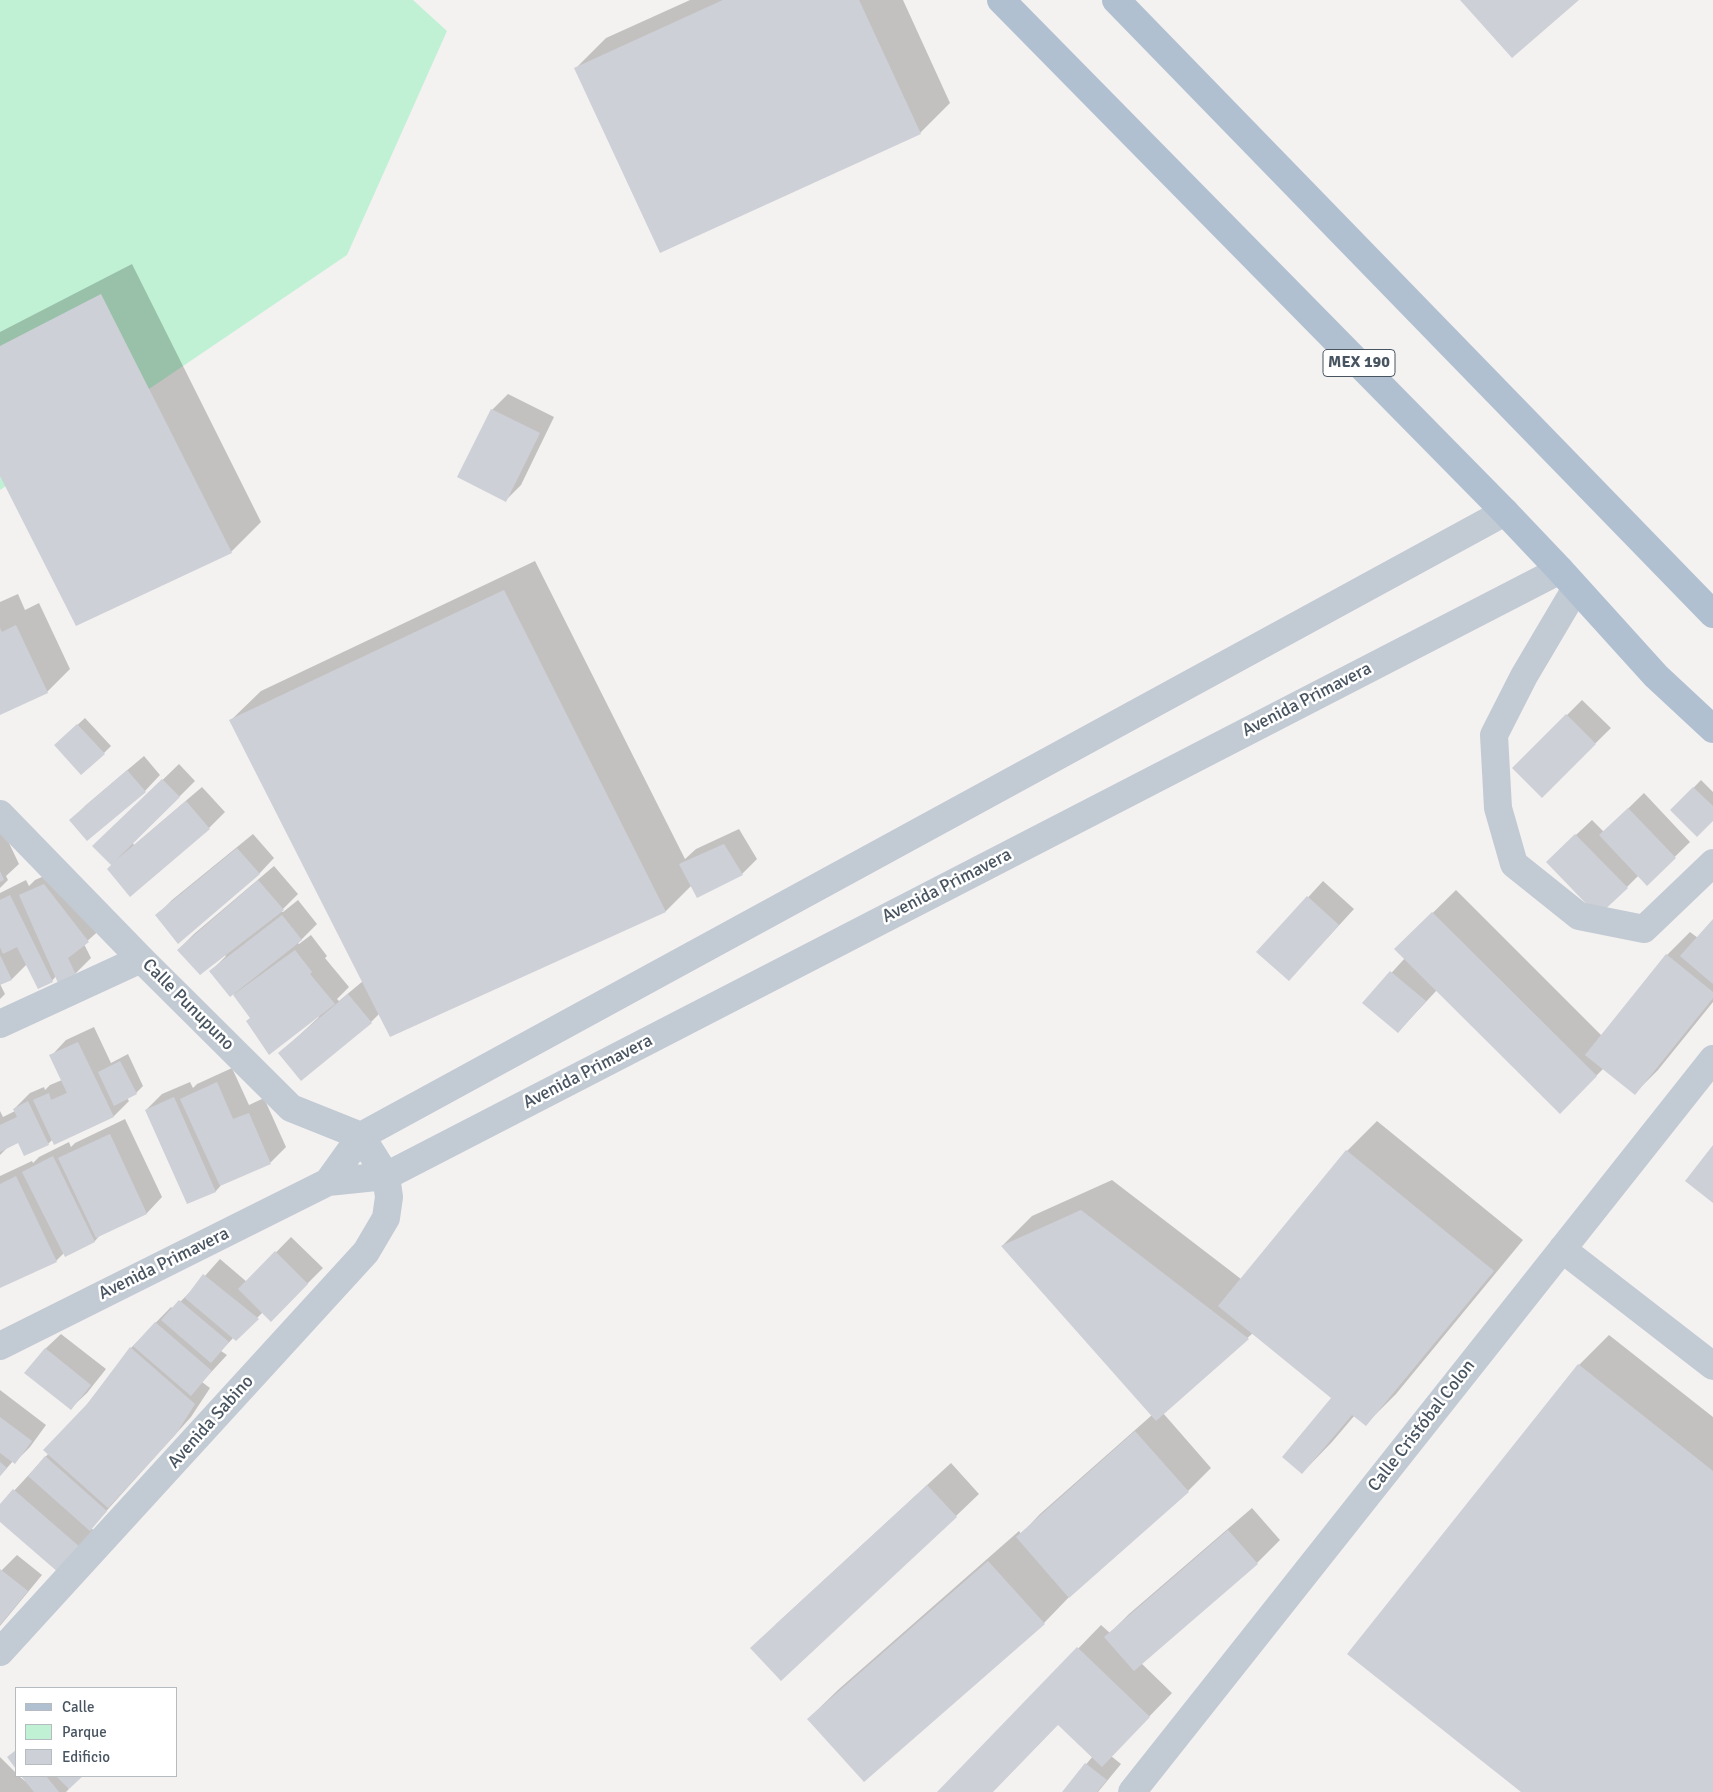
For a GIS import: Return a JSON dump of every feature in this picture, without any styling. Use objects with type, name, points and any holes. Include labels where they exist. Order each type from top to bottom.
[{"type":"main road","name":"MEX 190","points":[[1001,0],[1505,512],[1656,676],[1713,729]]},
{"type":"main road","points":[[1116,0],[1713,614]]},
{"type":"street","name":"Avenida Primavera","points":[[328,1182],[361,1136],[1505,512]]},
{"type":"street","name":"Avenida Primavera","points":[[0,1346],[328,1182],[386,1176],[1568,579]]},
{"type":"street","points":[[1568,579],[1524,676],[1494,736],[1498,808],[1514,864],[1579,916],[1644,929],[1713,862]]},
{"type":"street","name":"Calle Punupuno","points":[[0,814],[141,959],[291,1108],[361,1136]]},
{"type":"street","points":[[0,1024],[141,959]]},
{"type":"street","name":"Calle Cristóbal Colon","points":[[1132,1792],[1713,1059]]},
{"type":"street","points":[[361,1136],[386,1176]]},
{"type":"street","name":"Avenida Sabino","points":[[0,1652],[366,1252],[386,1218],[390,1196],[386,1176]]},
{"type":"street","points":[[1562,1249],[1713,1366]]},
{"type":"green space","points":[[0,0],[413,0],[447,31],[347,255],[0,490]]},
{"type":"building","points":[[723,0],[859,0],[921,134],[660,253],[574,68]]},
{"type":"building","points":[[1460,0],[1579,0],[1512,58]]},
{"type":"building","points":[[101,294],[232,553],[76,626],[0,476],[0,346]]},
{"type":"building","points":[[491,409],[540,433],[506,502],[457,477]]},
{"type":"building","points":[[504,590],[666,912],[390,1037],[229,720]]},
{"type":"building","points":[[16,625],[48,693],[0,715],[0,628],[2,632]]},
{"type":"building","points":[[1566,714],[1596,744],[1542,798],[1512,768]]},
{"type":"building","points":[[77,724],[105,754],[81,775],[54,745]]},
{"type":"building","points":[[127,770],[146,792],[87,841],[69,820]]},
{"type":"building","points":[[162,779],[180,797],[115,861],[186,801],[210,829],[130,897],[107,869],[111,865],[92,846]]},
{"type":"building","points":[[1693,787],[1713,806],[1713,821],[1697,837],[1670,810]]},
{"type":"building","points":[[1628,808],[1676,858],[1647,886],[1599,835]]},
{"type":"building","points":[[1575,834],[1628,888],[1598,916],[1546,862]]},
{"type":"building","points":[[724,844],[743,875],[697,898],[679,864]]},
{"type":"building","points":[[237,848],[260,874],[178,944],[155,915]]},
{"type":"building","points":[[0,871],[4,880],[0,882]]},
{"type":"building","points":[[258,880],[284,910],[200,975],[177,950]]},
{"type":"building","points":[[44,884],[89,942],[68,958],[76,975],[58,983],[19,895]]},
{"type":"building","points":[[10,895],[53,982],[38,989],[17,947],[3,954],[0,947],[0,900]]},
{"type":"building","points":[[1307,896],[1339,925],[1289,981],[1256,952]]},
{"type":"building","points":[[1432,912],[1597,1076],[1560,1114],[1394,949]]},
{"type":"building","points":[[282,915],[302,940],[230,997],[209,971]]},
{"type":"building","points":[[1713,919],[1713,984],[1680,956]]},
{"type":"building","points":[[295,950],[312,972],[310,974],[335,1004],[269,1055],[246,1021],[250,1018],[233,995]]},
{"type":"building","points":[[1666,954],[1713,992],[1713,998],[1635,1095],[1585,1055]]},
{"type":"building","points":[[0,955],[12,980],[0,985]]},
{"type":"building","points":[[1390,971],[1426,1001],[1398,1033],[1362,1003]]},
{"type":"building","points":[[348,994],[372,1023],[301,1081],[278,1053]]},
{"type":"building","points":[[78,1042],[114,1117],[54,1145],[33,1100],[49,1093],[51,1100],[67,1093],[49,1055]]},
{"type":"building","points":[[120,1061],[137,1094],[114,1106],[98,1072]]},
{"type":"building","points":[[217,1082],[233,1119],[249,1113],[271,1164],[220,1186],[180,1099]]},
{"type":"building","points":[[174,1097],[216,1192],[187,1204],[145,1110]]},
{"type":"building","points":[[28,1101],[49,1145],[24,1156],[18,1143],[0,1152],[0,1125],[17,1117],[13,1109]]},
{"type":"building","points":[[110,1134],[147,1214],[96,1238],[58,1158]]},
{"type":"building","points":[[1713,1145],[1713,1203],[1685,1181]]},
{"type":"building","points":[[1346,1150],[1494,1271],[1366,1426],[1352,1415],[1302,1474],[1282,1457],[1331,1398],[1218,1306]]},
{"type":"building","points":[[53,1156],[95,1242],[65,1257],[22,1172]]},
{"type":"building","points":[[16,1176],[57,1262],[0,1288],[0,1184]]},
{"type":"building","points":[[1081,1210],[1249,1339],[1156,1421],[1001,1246]]},
{"type":"building","points":[[275,1251],[308,1284],[271,1322],[238,1289]]},
{"type":"building","points":[[203,1274],[259,1319],[236,1341],[185,1298]]},
{"type":"building","points":[[179,1300],[229,1342],[211,1363],[161,1320]]},
{"type":"building","points":[[155,1322],[212,1371],[191,1396],[133,1346]]},
{"type":"building","points":[[130,1347],[195,1404],[176,1434],[108,1508],[43,1450],[88,1403]]},
{"type":"building","points":[[45,1348],[91,1385],[71,1410],[24,1373]]},
{"type":"building","points":[[1578,1364],[1713,1471],[1713,1792],[1521,1792],[1347,1654]]},
{"type":"building","points":[[0,1417],[32,1441],[15,1464],[0,1453]]},
{"type":"building","points":[[1135,1431],[1189,1492],[1069,1598],[1016,1537]]},
{"type":"building","points":[[45,1456],[107,1511],[90,1531],[28,1476]]},
{"type":"building","points":[[0,1462],[7,1468],[0,1476]]},
{"type":"building","points":[[927,1485],[957,1517],[781,1681],[750,1648]]},
{"type":"building","points":[[13,1489],[81,1548],[59,1573],[0,1522],[0,1504]]},
{"type":"building","points":[[1228,1530],[1258,1564],[1134,1671],[1104,1637]]},
{"type":"building","points":[[988,1561],[1045,1624],[864,1782],[807,1719]]},
{"type":"building","points":[[0,1569],[28,1591],[0,1625]]},
{"type":"building","points":[[1077,1647],[1150,1717],[1102,1767],[1058,1725],[993,1792],[937,1792]]},
{"type":"building","points":[[15,1751],[15,1768],[7,1757]]},
{"type":"building","points":[[1085,1763],[1107,1780],[1097,1792],[1062,1792]]},
{"type":"building","points":[[22,1777],[47,1777],[59,1792],[34,1792]]},
{"type":"building","points":[[57,1777],[82,1777],[69,1789]]}]
